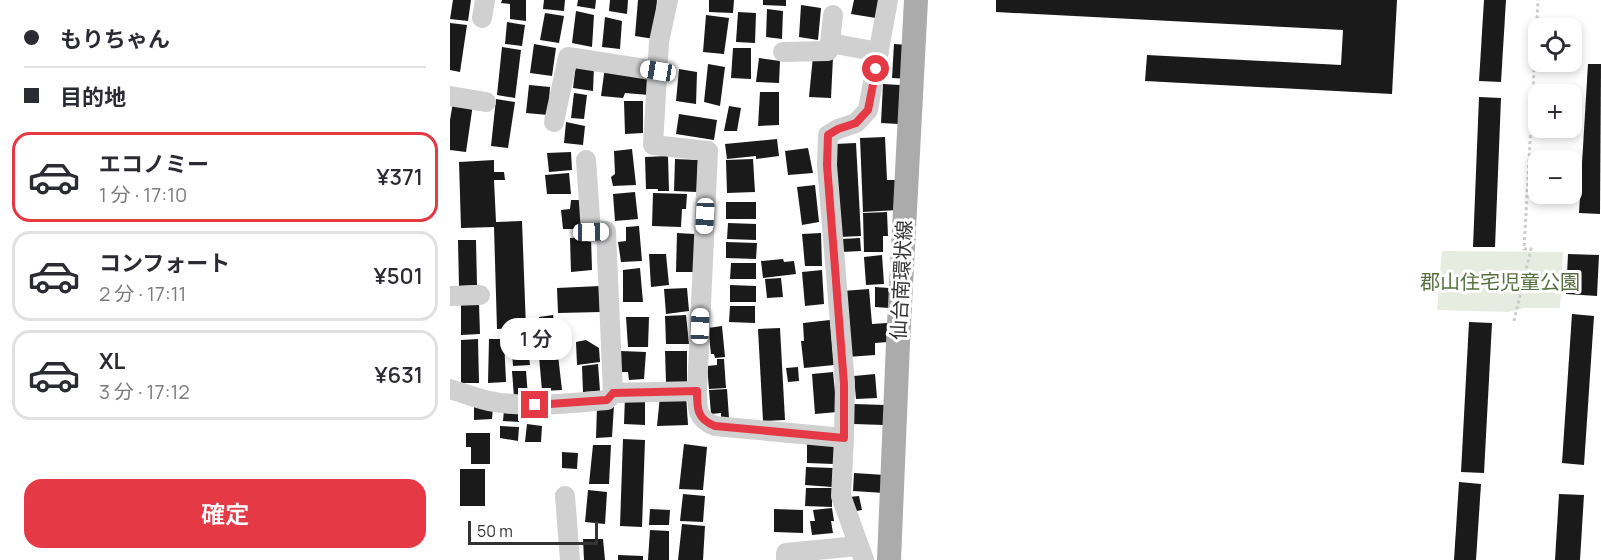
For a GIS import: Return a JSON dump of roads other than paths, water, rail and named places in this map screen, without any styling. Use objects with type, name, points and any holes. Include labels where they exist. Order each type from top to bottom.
[{"type":"main road","name":"仙台南環状線","points":[[889,560],[916,0]]},
{"type":"street","points":[[668,0],[659,42],[653,146],[708,151],[697,391],[699,411],[707,423],[715,426],[844,438]]},
{"type":"street","points":[[786,560],[786,553],[861,553],[841,496],[844,384],[827,165],[828,135],[856,123],[868,110],[888,0]]},
{"type":"street","points":[[783,52],[828,51],[833,15]]},
{"type":"street","points":[[830,43],[879,52]]},
{"type":"street","points":[[554,122],[568,57],[658,71]]},
{"type":"street","points":[[450,96],[486,102]]},
{"type":"street","points":[[450,389],[493,402],[520,405],[607,400],[613,393],[606,231],[591,232],[586,160]]},
{"type":"street","points":[[450,296],[480,295]]},
{"type":"street","points":[[613,393],[697,391]]},
{"type":"street","points":[[565,496],[570,560]]},
{"type":"park label","name":"郡山住宅児童公園","points":[[1500,281]]}]
